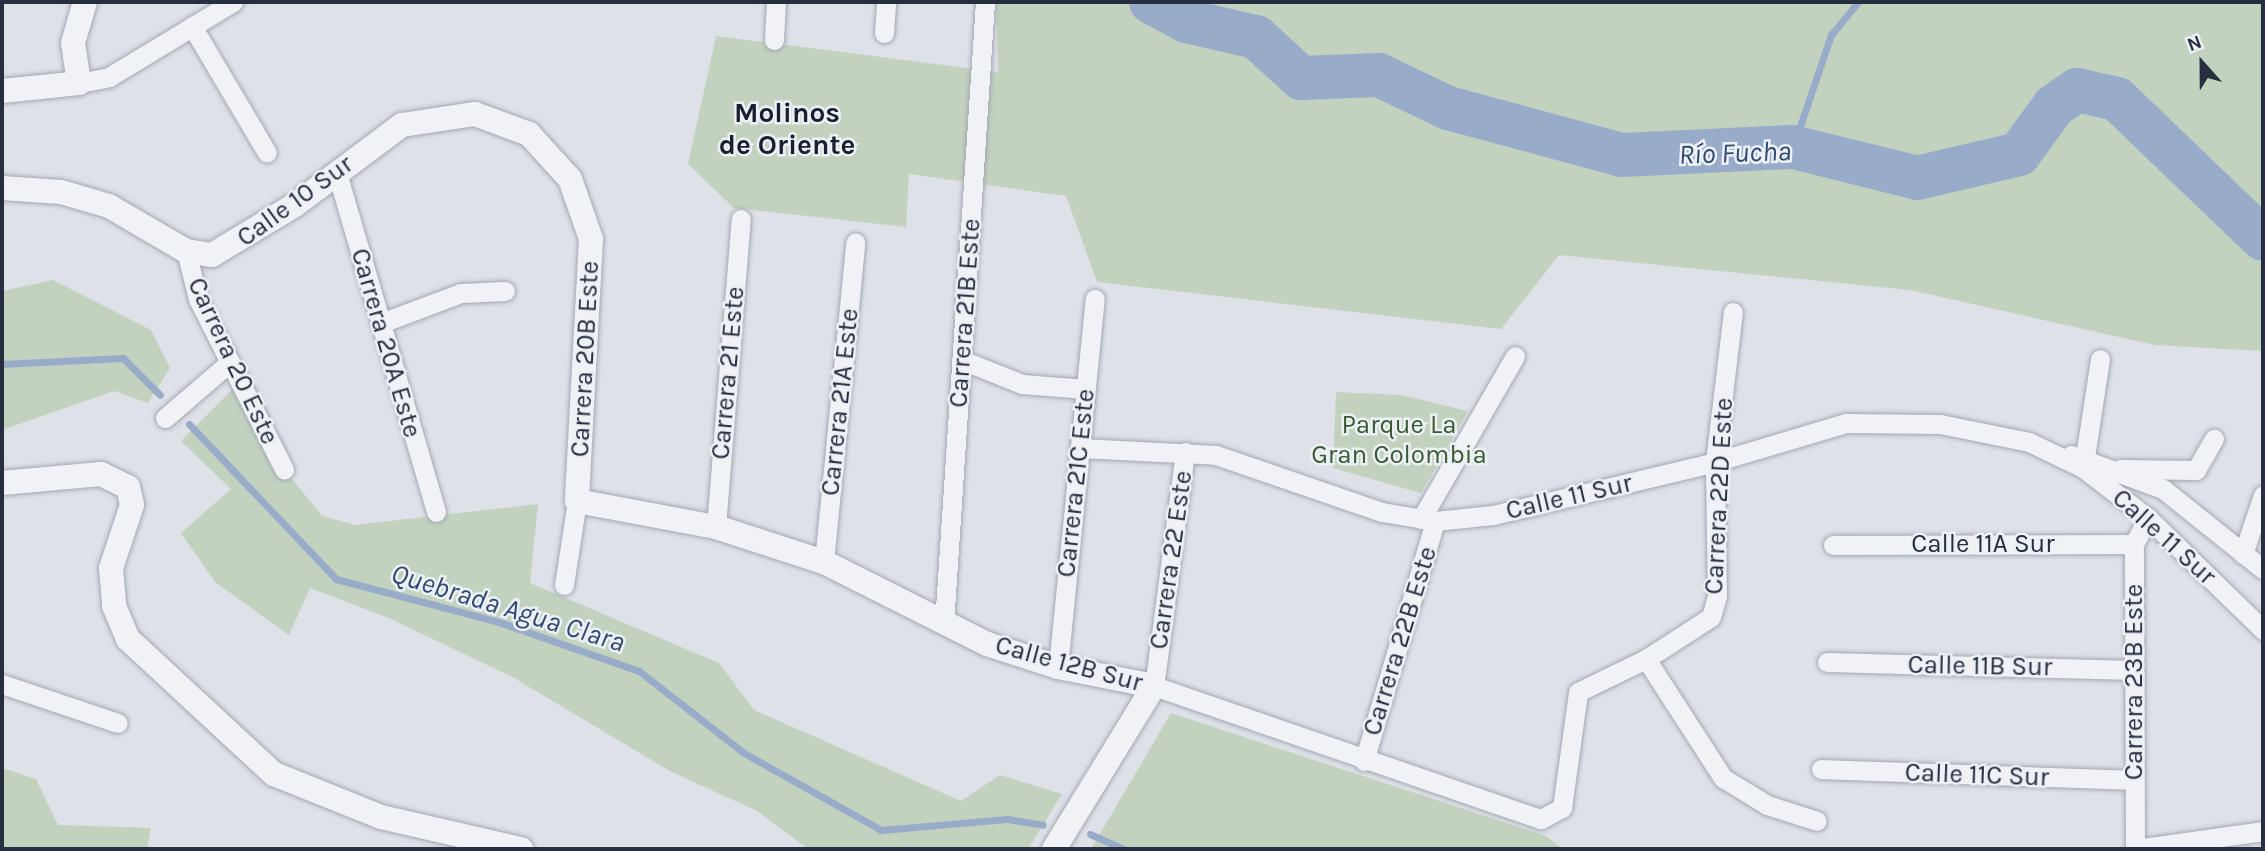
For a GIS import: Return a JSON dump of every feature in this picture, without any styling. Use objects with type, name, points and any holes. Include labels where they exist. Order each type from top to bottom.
[{"type":"street","points":[[79,83],[73,43],[85,2]]},
{"type":"street","points":[[2,91],[109,77],[233,2]]},
{"type":"street","points":[[774,40],[776,2]]},
{"type":"street","points":[[884,33],[886,2]]},
{"type":"street","name":"Carrera 21B Este","points":[[944,624],[985,2]]},
{"type":"street","points":[[192,26],[267,153]]},
{"type":"street","name":"Calle 10 Sur","points":[[2,188],[33,188],[109,206],[186,251],[203,256],[229,250],[337,173],[386,134],[438,115],[494,117],[545,147]]},
{"type":"street","name":"Carrera 20B Este","points":[[545,147],[579,196],[593,261],[577,500]]},
{"type":"street","name":"Carrera 20A Este","points":[[337,173],[436,512]]},
{"type":"street","name":"Carrera 21 Este","points":[[716,527],[741,219]]},
{"type":"street","name":"Carrera 21A Este","points":[[824,562],[855,243]]},
{"type":"street","name":"Carrera 20 Este","points":[[186,251],[198,299],[284,469]]},
{"type":"street","points":[[381,323],[461,293],[505,291]]},
{"type":"street","name":"Carrera 21C Este","points":[[1058,667],[1095,299]]},
{"type":"street","name":"Carrera 22D Este","points":[[1646,659],[1695,631],[1712,617],[1717,596],[1715,463],[1733,312]]},
{"type":"street","name":"Carrera 22B Este","points":[[1364,761],[1428,520],[1515,356]]},
{"type":"street","points":[[2085,457],[2099,359]]},
{"type":"street","points":[[962,360],[1022,384],[1086,389]]},
{"type":"street","points":[[165,418],[230,362]]},
{"type":"street","name":"Calle 11 Sur","points":[[1080,448],[1185,452],[1243,461],[1382,512],[1428,520],[1493,515],[1715,463],[1810,430],[1874,420],[1966,429],[2056,454],[2085,457],[2163,489],[2263,569]]},
{"type":"street","points":[[2119,469],[2196,470],[2214,439]]},
{"type":"street","name":"Carrera 22 Este","points":[[1055,849],[1154,686],[1185,452]]},
{"type":"street","name":"Calle 11 Sur","points":[[2056,454],[2148,518],[2263,629]]},
{"type":"street","points":[[2,483],[102,474],[122,481],[131,496],[111,568],[114,606],[128,639],[274,774],[381,817],[521,849]]},
{"type":"street","points":[[2243,554],[2263,495]]},
{"type":"street","points":[[564,585],[577,500]]},
{"type":"street","name":"Calle 12B Sur","points":[[577,500],[716,527],[824,562],[944,624],[1058,667],[1154,686],[1522,816],[1541,819],[1562,807],[1578,692],[1646,659]]},
{"type":"street","name":"Carrera 23B Este","points":[[2134,849],[2134,544],[2148,518]]},
{"type":"street","name":"Calle 11A Sur","points":[[1833,545],[2134,544]]},
{"type":"street","points":[[1646,659],[1723,778],[1767,805],[1817,821]]},
{"type":"street","name":"Calle 11B Sur","points":[[1827,662],[2134,670]]},
{"type":"street","points":[[2,684],[118,723]]},
{"type":"street","name":"Calle 11C Sur","points":[[1821,769],[2134,780]]},
{"type":"street","points":[[2134,849],[2237,842],[2263,831]]},
{"type":"green space","points":[[996,2],[2263,2],[2263,351],[2155,345],[1910,290],[1559,255],[1501,329],[1097,282],[1066,196],[909,174],[906,227],[734,208],[688,164],[716,36],[998,72]]},
{"type":"green space","points":[[53,280],[151,330],[170,368],[148,403],[114,391],[2,430],[2,291]]},
{"type":"green space","points":[[240,382],[284,469],[322,516],[355,525],[538,504],[530,583],[719,663],[754,710],[961,801],[1000,775],[1062,794],[1029,848],[808,849],[757,811],[670,771],[514,678],[389,618],[310,588],[289,635],[215,582],[181,533],[231,489],[181,441]]},
{"type":"green space","name":"Parque La Gran Colombia","points":[[1336,392],[1401,395],[1468,411],[1421,493],[1333,468]]},
{"type":"green space","points":[[1171,713],[1546,836],[1563,849],[1091,849]]},
{"type":"green space","points":[[2,768],[36,779],[58,825],[151,828],[147,849],[2,849]]},
{"type":"waterway","name":"Río Fucha","points":[[1151,2],[1186,21],[1256,37],[1301,78],[1379,75],[1448,108],[1622,155],[1793,147],[1917,178],[2019,154],[2054,106],[2077,90],[2117,99],[2263,239]]},
{"type":"waterway","points":[[1793,147],[1831,35],[1858,2]]},
{"type":"waterway","name":"Quebrada Agua Clara","points":[[2,364],[123,358],[160,395]]},
{"type":"waterway","name":"Quebrada Agua Clara","points":[[189,424],[336,579],[499,622],[639,671],[744,753],[881,830],[1007,819],[1043,825]]},
{"type":"waterway","name":"Quebrada Agua Clara","points":[[1090,834],[1123,849]]},
{"type":"district","name":"Molinos de Oriente","points":[[787,129]]}]
